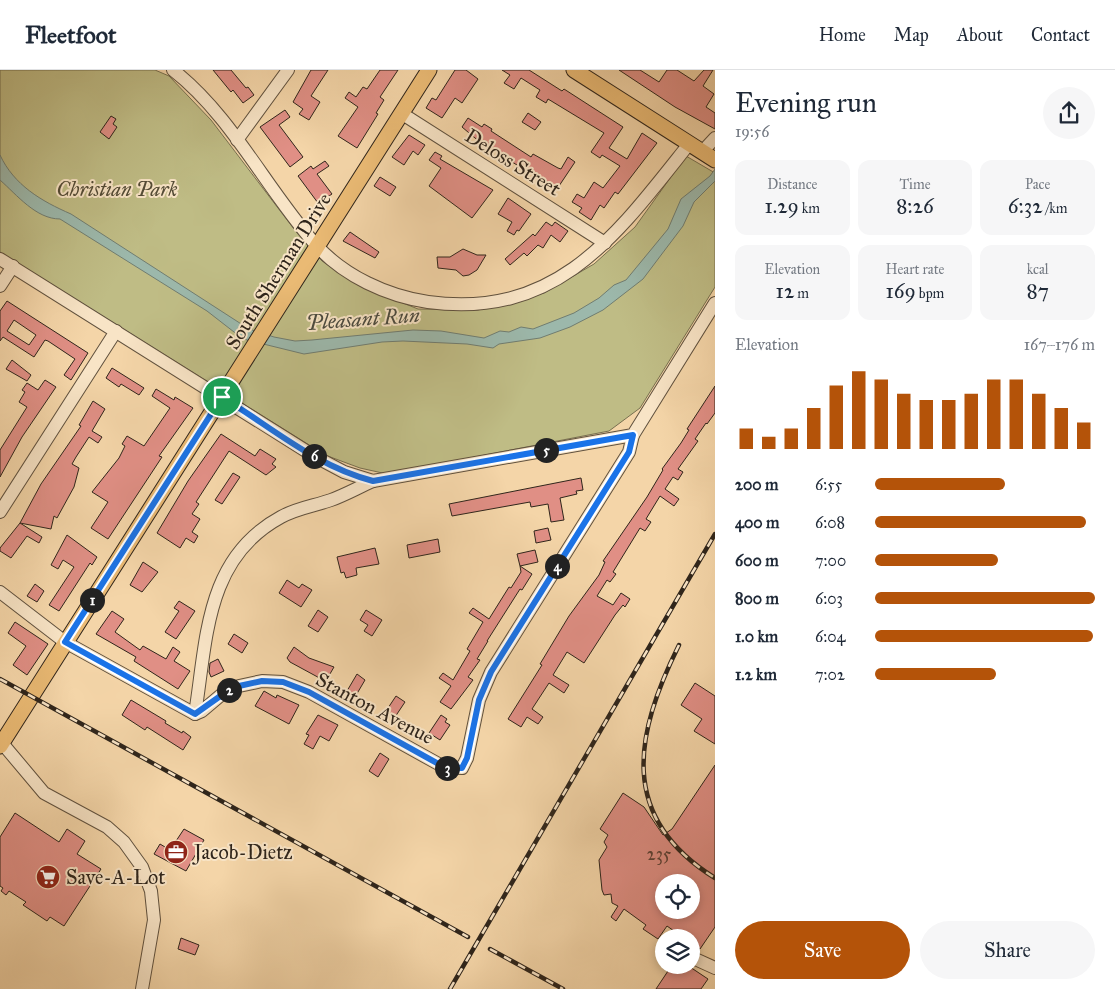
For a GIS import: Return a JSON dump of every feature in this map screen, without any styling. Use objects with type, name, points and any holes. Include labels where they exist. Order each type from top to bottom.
[{"type":"main road","name":"South Sherman Drive","points":[[1,744],[429,70]]},
{"type":"main road","points":[[574,70],[704,153]]},
{"type":"street","points":[[173,70],[204,98],[317,246],[352,274],[380,289],[416,300],[464,305],[504,300],[539,288],[574,269],[606,243],[636,210],[704,153],[715,138]]},
{"type":"street","points":[[237,140],[288,70]]},
{"type":"street","name":"Deloss Street","points":[[400,113],[606,243]]},
{"type":"street","points":[[0,259],[324,462],[344,472],[373,481]]},
{"type":"street","points":[[0,286],[13,266]]},
{"type":"street","points":[[0,592],[65,642],[195,714],[213,600],[223,575],[236,556],[259,532],[282,516],[305,506],[332,500],[373,481],[633,435],[715,303]]},
{"type":"street","points":[[0,512],[116,331]]},
{"type":"street","name":"Stanton Avenue","points":[[195,714],[226,692],[239,686],[262,681],[283,682],[309,692],[444,767],[455,769],[465,764],[475,713],[491,672],[629,452],[633,435]]},
{"type":"street","points":[[1,744],[40,790],[53,800],[107,827],[124,842],[142,867],[151,891],[154,920],[142,989]]},
{"type":"street","points":[[700,961],[715,968]]},
{"type":"green space","name":"Christian Park","points":[[0,70],[155,70],[169,76],[211,120],[297,233],[322,261],[358,285],[418,309],[478,310],[544,293],[594,264],[635,227],[686,156],[715,173],[715,287],[640,408],[609,431],[387,474],[360,468],[325,455],[0,252]]},
{"type":"shaded area","name":"Pleasant Run","points":[[0,155],[13,175],[39,198],[71,214],[249,329],[295,341],[413,330],[441,331],[484,338],[500,331],[509,332],[521,327],[533,329],[574,313],[599,298],[614,285],[626,280],[668,229],[681,199],[710,176],[715,169],[715,181],[694,202],[683,226],[643,279],[603,310],[570,327],[540,338],[499,344],[493,348],[467,344],[403,341],[382,342],[304,354],[243,339],[207,311],[60,219],[51,218],[35,211],[0,180]]},
{"type":"building","points":[[213,70],[231,70],[254,95],[243,103]]},
{"type":"building","points":[[311,70],[328,70],[311,96],[320,102],[309,120],[299,114],[303,109],[293,102]]},
{"type":"building","points":[[380,70],[398,70],[380,97],[384,100],[376,113],[378,114],[357,148],[338,136],[358,107],[345,98],[349,92],[356,97],[363,87],[367,89]]},
{"type":"building","points":[[455,70],[466,70],[478,79],[462,103],[455,98],[442,118],[426,108],[432,98],[436,100]]},
{"type":"building","points":[[502,70],[529,70],[562,91],[564,89],[623,127],[609,148],[627,159],[642,133],[657,143],[618,194],[615,192],[604,208],[600,205],[591,220],[579,212],[582,208],[572,202],[577,194],[584,198],[594,182],[603,188],[620,166],[602,155],[600,158],[591,152],[604,133],[548,99],[546,103],[536,97],[540,90],[521,78],[514,89],[504,83],[510,75]]},
{"type":"building","points":[[619,70],[640,70],[659,82],[667,70],[677,70],[694,81],[704,70],[713,70],[703,86],[714,94],[706,107],[715,113],[715,129],[675,107]]},
{"type":"building","points":[[285,110],[290,117],[279,125],[303,157],[290,167],[260,127]]},
{"type":"building","points":[[528,113],[541,122],[535,130],[522,122]]},
{"type":"building","points":[[111,116],[116,119],[113,124],[117,127],[109,139],[100,132]]},
{"type":"building","points":[[468,118],[482,127],[484,124],[492,129],[491,131],[531,157],[533,154],[561,169],[568,157],[575,162],[557,189],[522,165],[520,167],[475,138],[462,127]]},
{"type":"building","points":[[409,135],[425,145],[418,155],[413,151],[404,165],[392,157]]},
{"type":"building","points":[[435,152],[442,156],[440,159],[493,190],[472,218],[429,186],[441,168],[429,160]]},
{"type":"building","points":[[325,161],[329,166],[317,174],[332,194],[318,203],[298,176],[311,166],[313,169]]},
{"type":"building","points":[[380,177],[396,187],[390,196],[374,186]]},
{"type":"building","points":[[508,198],[531,214],[514,235],[507,231],[512,222],[498,214]]},
{"type":"building","points":[[546,222],[552,226],[555,222],[568,231],[560,242],[551,235],[543,248],[538,245],[527,256],[524,253],[510,265],[505,259],[533,234],[535,236]]},
{"type":"building","points":[[350,232],[379,252],[375,258],[343,241]]},
{"type":"building","points":[[463,249],[477,255],[486,255],[477,270],[463,276],[456,270],[438,268],[437,257],[450,257]]},
{"type":"building","points":[[7,301],[88,353],[71,380],[64,375],[75,359],[48,341],[45,340],[34,357],[3,337],[0,341],[0,311]],"holes":[[[14,320],[36,335],[29,345],[7,331]]]},
{"type":"building","points":[[12,360],[31,375],[27,381],[6,369]]},
{"type":"building","points":[[112,368],[144,388],[139,395],[121,384],[119,387],[106,378]]},
{"type":"building","points":[[45,380],[56,387],[22,437],[0,477],[0,450],[27,407],[19,402],[25,392],[22,390],[27,383],[38,390]]},
{"type":"building","points":[[715,386],[715,413],[695,439],[698,441],[678,469],[683,472],[678,480],[673,477],[665,489],[679,499],[674,506],[660,496],[646,519],[651,522],[645,531],[640,528],[613,572],[616,574],[610,582],[607,580],[597,596],[613,605],[621,593],[630,599],[625,607],[623,605],[615,615],[584,663],[567,652],[553,675],[569,685],[564,693],[549,683],[532,709],[543,717],[538,724],[527,717],[521,727],[508,719],[542,665],[540,664],[569,616],[599,575],[605,562],[603,561],[647,497],[662,469],[681,443],[689,430],[687,429]]},
{"type":"building","points":[[156,389],[174,400],[175,397],[193,408],[159,456],[162,457],[108,539],[91,528],[108,502],[92,492],[119,458],[125,446],[122,444],[127,436],[144,446],[170,408],[152,396]]},
{"type":"building","points":[[93,401],[105,409],[92,431],[102,437],[98,443],[89,437],[72,464],[79,468],[74,487],[57,518],[54,516],[51,529],[20,523],[41,484],[81,426],[79,425]]},
{"type":"building","points":[[221,434],[255,456],[260,449],[276,459],[272,464],[276,467],[266,475],[229,451],[196,502],[199,504],[192,514],[200,519],[192,532],[198,536],[194,543],[186,538],[180,548],[157,533],[188,481]]},
{"type":"building","points":[[233,473],[240,477],[222,504],[215,500]]},
{"type":"building","points":[[581,478],[583,490],[576,491],[577,494],[560,498],[564,520],[551,522],[548,504],[531,507],[530,502],[452,516],[449,504]]},
{"type":"building","points":[[20,523],[42,537],[39,543],[27,536],[11,558],[0,551],[0,548]]},
{"type":"building","points":[[548,528],[551,540],[536,543],[534,531]]},
{"type":"building","points":[[67,535],[97,557],[92,565],[90,563],[59,611],[49,605],[74,567],[63,560],[58,569],[51,565]]},
{"type":"building","points":[[438,539],[440,552],[409,558],[407,545]]},
{"type":"building","points":[[375,548],[379,564],[356,568],[357,575],[346,578],[344,572],[341,573],[337,557]]},
{"type":"building","points":[[535,550],[538,562],[520,566],[517,554]]},
{"type":"building","points":[[143,562],[158,572],[142,592],[130,585]]},
{"type":"building","points":[[520,566],[532,574],[522,590],[520,589],[487,641],[477,659],[480,660],[468,677],[473,680],[451,709],[440,702],[451,686],[439,678],[443,673],[453,680],[470,651],[467,649],[483,622],[469,613],[473,608],[489,619],[521,572]]},
{"type":"building","points":[[287,580],[299,588],[302,584],[312,590],[301,607],[279,593]]},
{"type":"building","points":[[35,584],[44,591],[37,602],[27,596]]},
{"type":"building","points":[[179,601],[195,611],[176,639],[165,632],[179,611],[174,608]]},
{"type":"building","points":[[318,610],[328,617],[318,632],[308,626]]},
{"type":"building","points":[[366,610],[382,620],[372,636],[364,631],[368,625],[360,620]]},
{"type":"building","points":[[112,611],[124,619],[115,632],[140,650],[143,646],[166,659],[173,647],[180,652],[174,661],[190,671],[178,689],[134,661],[136,657],[96,634]]},
{"type":"building","points":[[15,622],[48,644],[27,675],[13,665],[26,646],[8,633]]},
{"type":"building","points":[[234,634],[248,643],[242,653],[228,644]]},
{"type":"building","points":[[294,647],[309,658],[334,667],[325,681],[290,662],[287,658]]},
{"type":"building","points":[[218,659],[224,671],[211,677],[209,672],[210,663]]},
{"type":"building","points":[[357,674],[365,680],[355,697],[347,691]]},
{"type":"building","points":[[695,683],[715,696],[715,744],[694,731],[702,719],[681,705]]},
{"type":"building","points":[[264,691],[276,698],[277,695],[299,705],[289,724],[255,706]]},
{"type":"building","points":[[396,696],[405,702],[395,717],[386,711]]},
{"type":"building","points":[[131,700],[166,721],[165,723],[191,737],[183,750],[147,727],[145,730],[122,715]]},
{"type":"building","points":[[318,715],[338,725],[329,741],[320,736],[313,749],[304,744],[309,735],[306,734]]},
{"type":"building","points":[[441,715],[447,719],[445,722],[450,725],[440,740],[429,733]]},
{"type":"building","points":[[380,753],[389,759],[378,777],[369,771]]},
{"type":"building","points":[[715,765],[715,927],[700,949],[700,929],[671,929],[667,926],[665,929],[655,929],[655,937],[643,929],[646,925],[624,909],[616,921],[611,917],[618,906],[612,903],[611,894],[604,895],[602,890],[599,860],[607,847],[604,842],[608,835],[600,829],[623,793],[644,807],[663,835],[672,829]]},
{"type":"building","name":"Save-A-Lot","points":[[15,813],[59,842],[67,829],[85,841],[77,854],[101,869],[64,926],[50,917],[47,921],[23,905],[26,902],[9,891],[6,895],[1,891],[3,888],[0,886],[0,837]]},
{"type":"building","name":"Jacob-Dietz","points":[[184,829],[204,840],[186,871],[154,854],[160,844],[170,850]]},
{"type":"building","points":[[181,938],[199,945],[195,955],[178,949]]},
{"type":"building","points":[[666,974],[700,974],[708,979],[701,989],[656,989]]},
{"type":"railway","points":[[450,989],[715,534]]},
{"type":"railway","points":[[679,645],[652,710],[645,742],[644,772],[649,801],[662,828],[684,854],[715,878]]},
{"type":"railway","points":[[0,679],[468,937]]},
{"type":"railway","points":[[490,949],[563,989]]},
{"type":"place","name":"Jacob-Dietz","points":[[176,852]]},
{"type":"place","name":"Save-A-Lot","points":[[48,877]]},
{"type":"route","points":[[222,397],[330,466],[373,481],[633,435],[629,452],[497,660],[479,700],[467,758],[462,768],[450,769],[444,767],[309,692],[283,682],[262,681],[239,686],[226,692],[202,711],[195,714],[65,642],[222,397]]}]
